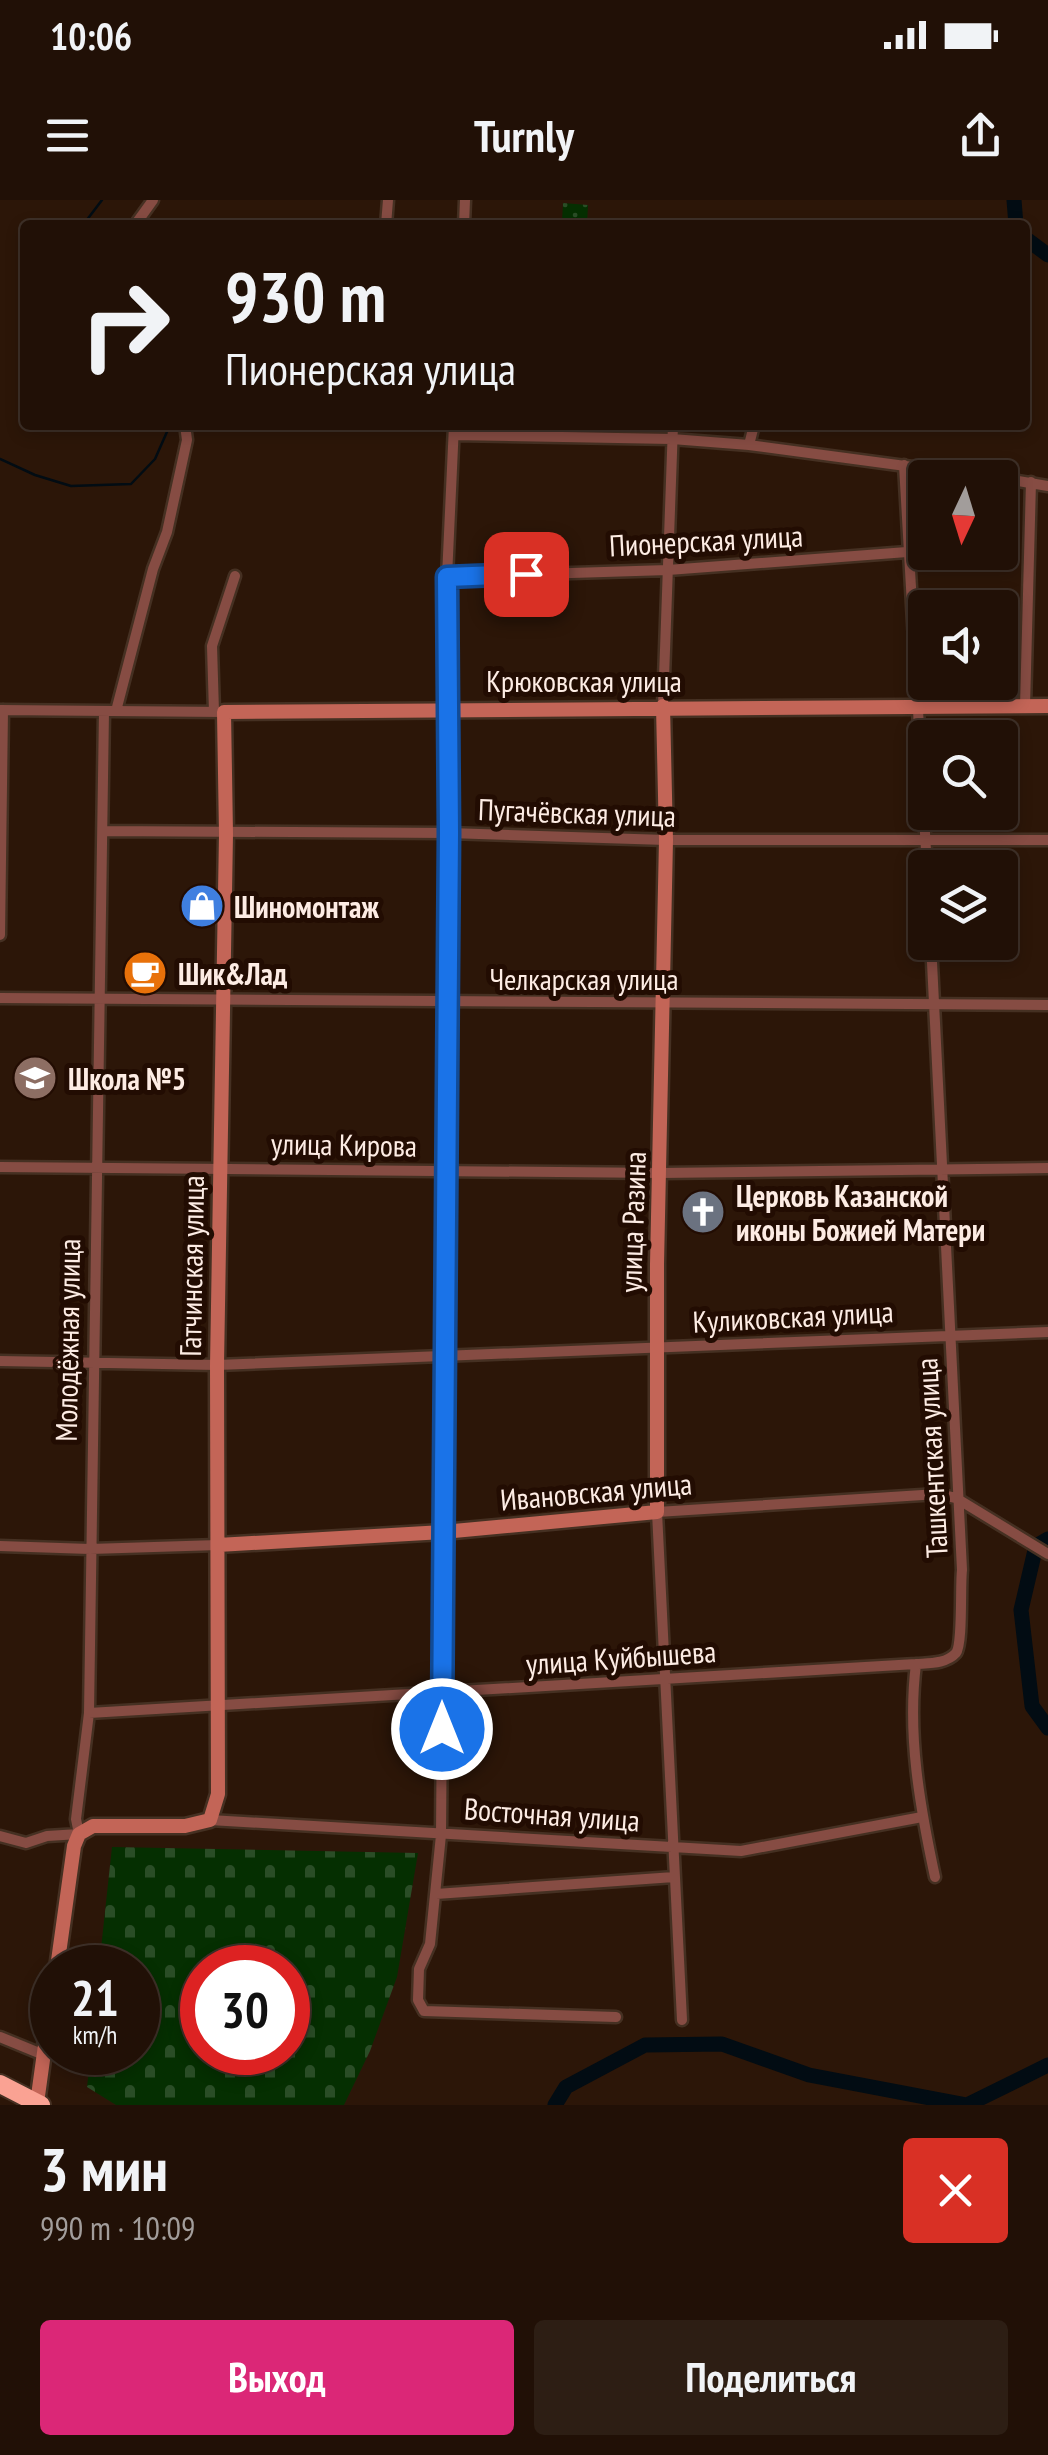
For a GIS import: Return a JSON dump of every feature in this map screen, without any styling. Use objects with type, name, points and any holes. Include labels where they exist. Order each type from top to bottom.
[{"type":"highway","points":[[0,2084],[39,2104]]},
{"type":"street","name":"Молодёжная улица","points":[[59,1945],[74,1846],[80,1834],[76,1820],[89,1714],[100,1000],[110,711],[167,532],[187,440],[186,430]]},
{"type":"street","points":[[616,2017],[424,2012],[418,2000],[419,1969],[430,1944],[441,1835],[449,833],[447,577],[454,430],[672,439],[908,467]]},
{"type":"street","name":"улица Разина","points":[[673,430],[662,706],[666,840],[657,1512],[682,2020]]},
{"type":"street","points":[[749,446],[753,430]]},
{"type":"street","points":[[904,466],[926,850]]},
{"type":"street","points":[[1018,480],[1048,486]]},
{"type":"street","points":[[1025,706],[1032,482]]},
{"type":"street","name":"Пионерская улица","points":[[447,577],[668,570],[907,552]]},
{"type":"street","name":"Гатчинская улица","points":[[210,1820],[218,1794],[218,1365],[226,834],[212,646],[235,576]]},
{"type":"street","name":"Крюковская улица","points":[[2,710],[1048,706]]},
{"type":"street","points":[[0,935],[2,710]]},
{"type":"street","name":"Пугачёвская улица","points":[[104,831],[449,833],[666,840],[1048,840]]},
{"type":"street","name":"Ташкентская улица","points":[[916,1664],[941,1662],[955,1655],[960,1645],[958,1597],[962,1570],[932,960]]},
{"type":"street","name":"Челкарская улица","points":[[0,998],[1048,1005]]},
{"type":"street","points":[[0,1167],[0,1182]]},
{"type":"street","name":"улица Кирова","points":[[0,1167],[661,1173],[1048,1168]]},
{"type":"street","name":"Куликовская улица","points":[[0,1360],[218,1365],[1048,1332]]},
{"type":"street","name":"Ивановская улица","points":[[0,1546],[218,1546],[925,1493],[956,1498]]},
{"type":"street","points":[[956,1498],[1048,1554]]},
{"type":"street","points":[[916,1664],[914,1734],[922,1817],[935,1876]]},
{"type":"street","name":"улица Куйбышева","points":[[89,1714],[916,1664]]},
{"type":"street","name":"Восточная улица","points":[[0,1836],[26,1843],[47,1836],[80,1834],[93,1826],[185,1826],[210,1820],[741,1851],[922,1817]]},
{"type":"street","name":"Восточная улица","points":[[436,1894],[674,1877]]},
{"type":"street","points":[[0,2037],[30,2049]]},
{"type":"street","points":[[39,2104],[42,2075]]},
{"type":"green space","points":[[563,203],[588,205],[587,220],[562,220]]},
{"type":"green space","points":[[112,1847],[418,1853],[397,1977],[370,2051],[344,2105],[116,2105],[87,2087],[88,2075],[160,2075],[160,1945],[101,1945]]},
{"type":"waterway","points":[[87,220],[102,200]]},
{"type":"waterway","points":[[1014,200],[1016,220]]},
{"type":"waterway","points":[[1030,242],[1048,255]]},
{"type":"waterway","points":[[0,459],[71,486],[131,484],[155,459],[168,430]]},
{"type":"waterway","points":[[1048,1539],[1036,1546],[1021,1610],[1032,1706],[1048,1728]]},
{"type":"waterway","points":[[555,2105],[566,2087],[645,2045],[722,2044],[809,2075],[967,2105],[1048,2065]]},
{"type":"place","name":"Шиномонтаж","points":[[202,906]]},
{"type":"place","name":"Шик&Лад","points":[[145,973]]},
{"type":"place","name":"Школа №5","points":[[35,1078]]},
{"type":"place","name":"Церковь Казанской иконы Божией Матери","points":[[703,1212]]},
{"type":"route","points":[[442,1729],[449,833],[447,577],[526,574]]}]
